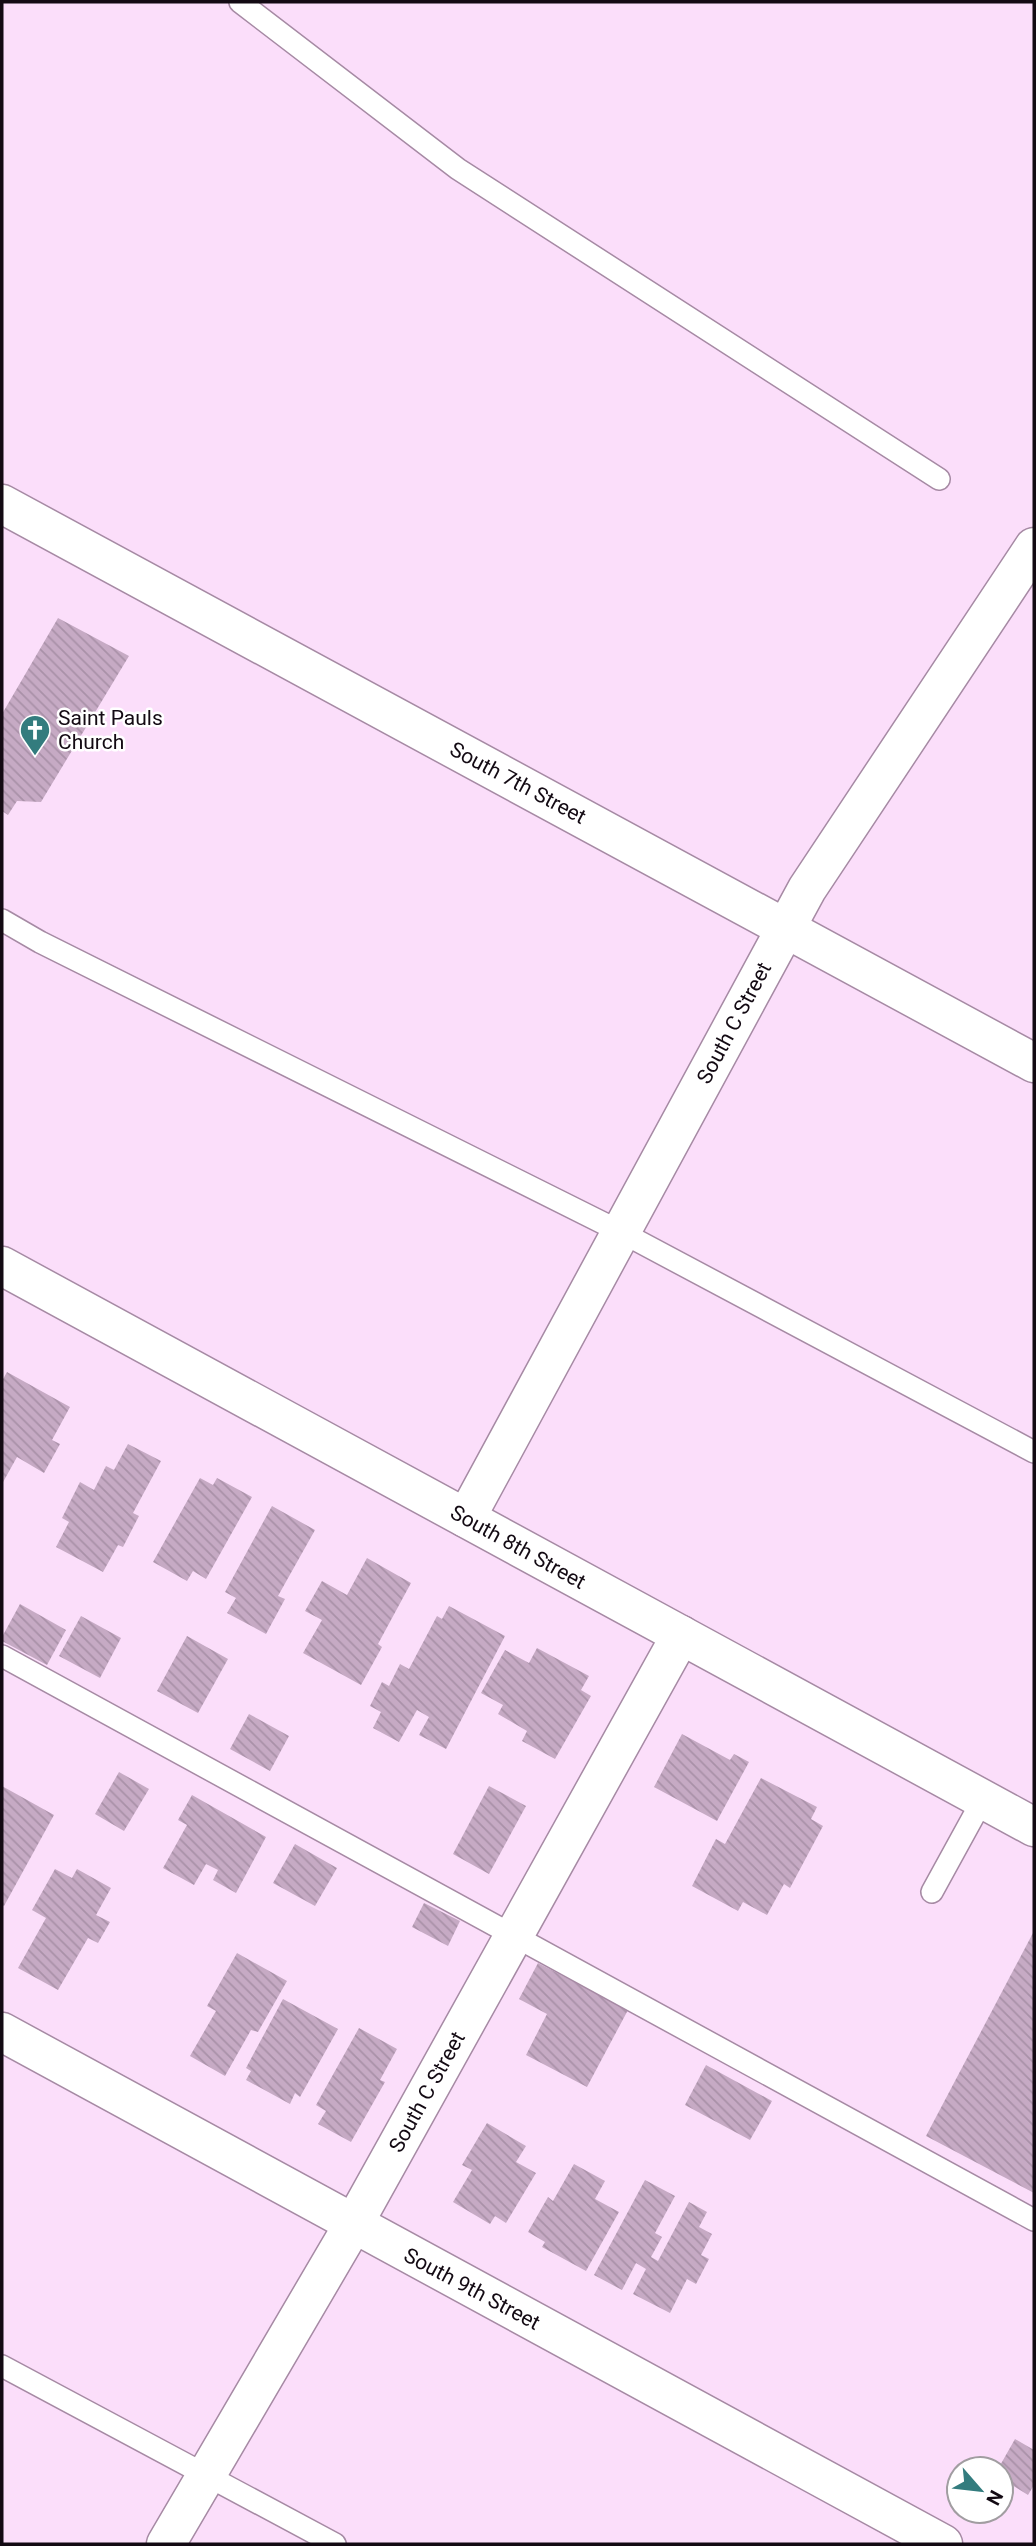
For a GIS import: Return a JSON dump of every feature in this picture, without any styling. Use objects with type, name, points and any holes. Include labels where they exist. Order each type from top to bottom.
[{"type":"main road","name":"South 7th Street","points":[[2,504],[1034,1063]]},
{"type":"main road","name":"South C Street","points":[[467,1518],[807,889],[1031,559]]},
{"type":"main road","name":"South 8th Street","points":[[2,1266],[1034,1827]]},
{"type":"main road","name":"South C Street","points":[[166,2544],[353,2225],[681,1635]]},
{"type":"main road","name":"South 9th Street","points":[[2,2032],[943,2544]]},
{"type":"lane","points":[[240,2],[458,169],[939,479]]},
{"type":"lane","points":[[2,920],[40,942],[621,1231],[1034,1452]]},
{"type":"lane","points":[[2,1656],[1034,2220]]},
{"type":"lane","points":[[932,1892],[983,1799]]},
{"type":"lane","points":[[2,2366],[335,2544]]},
{"type":"building","name":"Saint Pauls Church","points":[[58,618],[129,656],[41,802],[17,801],[8,815],[2,811],[2,714]]},
{"type":"building","points":[[7,1372],[70,1407],[52,1440],[60,1444],[44,1473],[17,1457],[2,1484],[2,1381]]},
{"type":"building","points":[[128,1444],[161,1461],[133,1513],[139,1516],[123,1547],[118,1545],[103,1572],[56,1547],[69,1522],[62,1518],[80,1482],[94,1490],[106,1466],[114,1470]]},
{"type":"building","points":[[200,1478],[213,1485],[217,1478],[252,1497],[206,1579],[193,1571],[187,1581],[153,1562]]},
{"type":"building","points":[[272,1506],[315,1530],[278,1596],[285,1599],[266,1634],[227,1613],[236,1598],[225,1592]]},
{"type":"building","points":[[367,1558],[411,1583],[378,1644],[382,1647],[361,1685],[303,1653],[322,1620],[305,1611],[322,1581],[347,1595]]},
{"type":"building","points":[[20,1604],[66,1630],[47,1665],[2,1641]]},
{"type":"building","points":[[449,1606],[505,1636],[446,1749],[419,1735],[429,1717],[417,1710],[399,1742],[373,1728],[381,1712],[370,1706],[382,1682],[389,1686],[400,1664],[409,1669],[437,1616],[442,1619]]},
{"type":"building","points":[[81,1616],[121,1638],[100,1678],[59,1656]]},
{"type":"building","points":[[187,1636],[228,1659],[198,1713],[157,1691]]},
{"type":"building","points":[[537,1648],[589,1676],[581,1690],[591,1696],[555,1759],[522,1741],[527,1731],[498,1714],[503,1705],[481,1693],[505,1650],[529,1663]]},
{"type":"building","points":[[249,1714],[289,1736],[270,1771],[230,1749]]},
{"type":"building","points":[[682,1734],[730,1760],[734,1754],[749,1762],[717,1821],[654,1787]]},
{"type":"building","points":[[119,1772],[149,1789],[124,1831],[95,1814]]},
{"type":"building","points":[[761,1778],[817,1807],[811,1819],[823,1826],[790,1888],[784,1884],[767,1915],[743,1902],[738,1911],[692,1886],[716,1839],[725,1844]]},
{"type":"building","points":[[2,1786],[54,1815],[4,1906],[2,1905]]},
{"type":"building","points":[[489,1786],[526,1806],[489,1874],[453,1854]]},
{"type":"building","points":[[192,1795],[266,1837],[236,1893],[213,1880],[218,1870],[206,1864],[194,1885],[163,1868],[187,1825],[178,1820]]},
{"type":"building","points":[[295,1844],[337,1868],[315,1906],[273,1883]]},
{"type":"building","points":[[55,1869],[72,1878],[77,1869],[111,1888],[96,1915],[110,1922],[98,1943],[88,1938],[58,1990],[18,1968],[46,1918],[32,1910]]},
{"type":"building","points":[[424,1903],[460,1921],[448,1946],[412,1927]]},
{"type":"building","points":[[1034,1931],[1034,2193],[926,2136]]},
{"type":"building","points":[[237,1953],[287,1981],[258,2032],[251,2030],[225,2076],[190,2056],[216,2011],[207,2006]]},
{"type":"building","points":[[538,1963],[628,2010],[587,2087],[526,2055],[547,2014],[519,1999]]},
{"type":"building","points":[[283,1999],[338,2029],[300,2097],[295,2093],[290,2104],[246,2080],[251,2071],[246,2068]]},
{"type":"building","points":[[359,2028],[397,2049],[380,2080],[385,2082],[351,2142],[318,2124],[326,2111],[316,2105]]},
{"type":"building","points":[[706,2065],[772,2101],[750,2140],[685,2105]]},
{"type":"building","points":[[487,2123],[526,2146],[516,2162],[536,2173],[506,2223],[495,2216],[490,2224],[453,2202],[472,2170],[462,2165]]},
{"type":"building","points":[[574,2164],[605,2181],[595,2199],[619,2212],[586,2271],[542,2247],[545,2242],[528,2232],[548,2197],[553,2201]]},
{"type":"building","points":[[645,2180],[675,2196],[655,2233],[662,2237],[651,2257],[658,2261],[689,2202],[707,2212],[699,2227],[712,2234],[701,2255],[709,2259],[696,2284],[687,2279],[670,2313],[633,2294],[646,2269],[636,2263],[622,2290],[594,2275]]},
{"type":"building","points":[[1015,2439],[1034,2450],[1034,2485],[1028,2495],[1015,2487],[1015,2455],[1006,2455]]},
{"type":"place","name":"Saint Pauls Church","points":[[35,757]]}]
